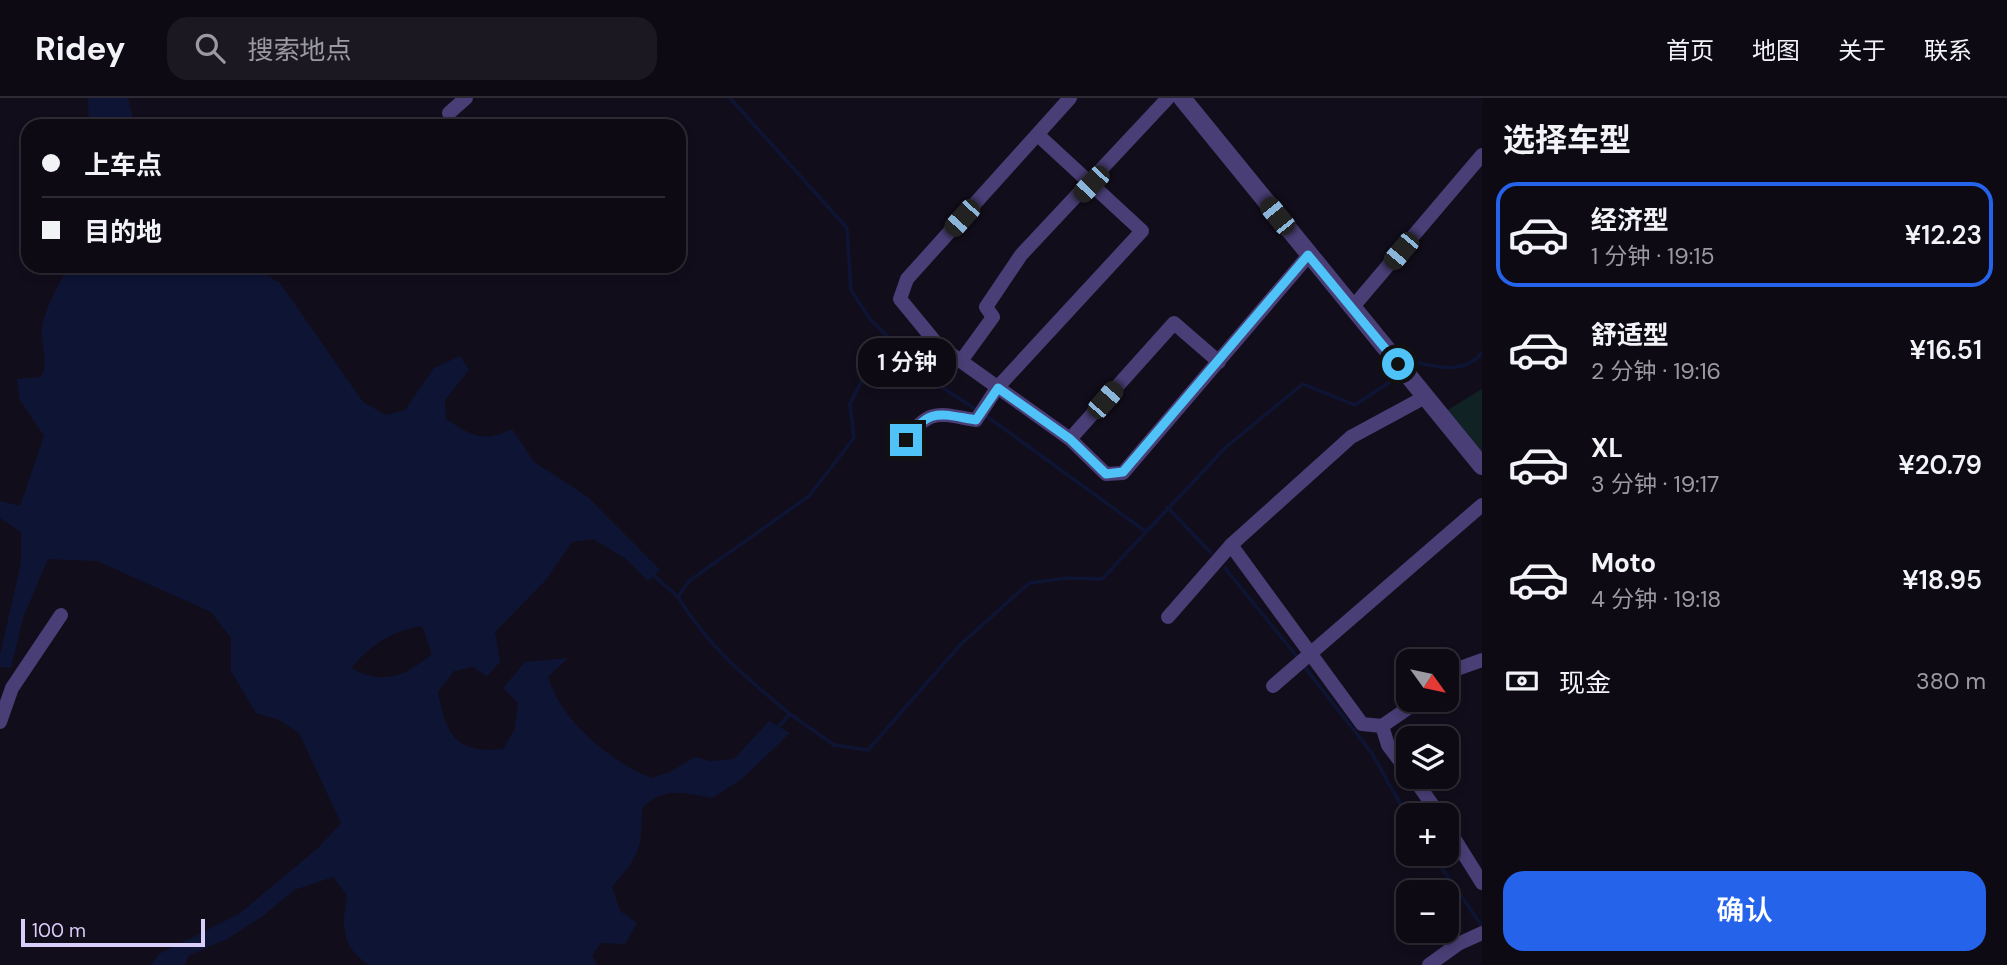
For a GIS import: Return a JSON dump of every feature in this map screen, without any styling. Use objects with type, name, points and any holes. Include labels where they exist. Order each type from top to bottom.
[{"type":"street","points":[[449,113],[466,98]]},
{"type":"street","points":[[1070,98],[907,279],[900,299],[937,344],[1070,439],[1106,474],[1123,472],[1308,255]]},
{"type":"street","points":[[961,361],[993,317],[986,307],[1021,255],[1091,184],[1168,98]]},
{"type":"street","points":[[1182,98],[1482,466]]},
{"type":"street","points":[[906,440],[920,421],[934,413],[976,420],[998,388],[1142,231],[1038,135]]},
{"type":"street","points":[[1352,308],[1482,155]]},
{"type":"street","points":[[1070,439],[1174,323],[1219,362]]},
{"type":"street","points":[[1168,617],[1231,545],[1351,437],[1425,397]]},
{"type":"street","points":[[1273,686],[1482,505]]},
{"type":"street","points":[[1231,545],[1362,724],[1382,726],[1402,712]]},
{"type":"street","points":[[0,722],[12,688],[61,615]]},
{"type":"street","points":[[1460,667],[1482,660]]},
{"type":"street","points":[[1382,726],[1388,745],[1396,756]]},
{"type":"street","points":[[1459,846],[1482,883]]},
{"type":"street","points":[[1429,965],[1458,944],[1482,933]]},
{"type":"shaded area","points":[[1482,389],[1482,455],[1446,411]]},
{"type":"water","points":[[88,98],[128,98],[133,119],[89,119]]},
{"type":"water","points":[[66,273],[264,273],[280,283],[363,402],[386,415],[405,410],[434,368],[460,356],[469,370],[445,400],[446,419],[478,436],[493,436],[512,429],[534,462],[588,497],[660,570],[648,581],[626,559],[593,539],[572,542],[545,581],[495,632],[500,662],[487,676],[473,667],[454,671],[438,692],[445,720],[456,738],[474,748],[503,749],[515,729],[518,703],[503,688],[525,662],[568,658],[548,677],[564,709],[589,738],[604,750],[651,778],[670,772],[695,757],[711,761],[734,759],[769,721],[790,733],[742,779],[712,798],[683,793],[666,794],[658,796],[642,808],[637,852],[612,887],[620,911],[637,923],[625,944],[601,943],[592,955],[597,965],[369,965],[348,943],[344,926],[347,895],[333,877],[294,890],[263,916],[227,939],[188,956],[185,965],[151,965],[159,954],[239,914],[318,848],[341,823],[299,733],[279,720],[256,713],[231,671],[231,638],[211,612],[97,561],[48,559],[23,618],[11,668],[0,667],[0,655],[21,563],[21,532],[0,518],[0,501],[20,506],[44,436],[20,400],[17,379],[41,377],[44,371],[42,328],[53,296]],"holes":[[[422,626],[432,654],[413,668],[384,677],[351,668],[382,640],[401,631]]]},
{"type":"waterway","points":[[730,98],[847,228],[851,290],[870,319],[931,380],[978,411]]},
{"type":"waterway","points":[[790,714],[715,646],[678,597],[689,581],[809,496],[854,438],[850,404],[865,374],[900,348]]},
{"type":"waterway","points":[[1414,366],[1419,363],[1445,367],[1461,366],[1482,353]]},
{"type":"waterway","points":[[776,729],[790,714],[834,745],[868,750],[961,644],[1029,583],[1067,578],[1102,579],[1226,447],[1303,384],[1355,405],[1396,378]]},
{"type":"waterway","points":[[985,415],[1145,531]]},
{"type":"waterway","points":[[1167,507],[1211,553]]},
{"type":"waterway","points":[[1225,568],[1299,659]]},
{"type":"waterway","points":[[651,573],[678,597]]},
{"type":"waterway","points":[[1303,665],[1371,752],[1400,803]]},
{"type":"waterway","points":[[1440,866],[1482,926]]},
{"type":"route","points":[[906,440],[920,421],[934,413],[976,420],[998,388],[1070,439],[1106,474],[1123,472],[1308,255],[1398,364]]}]
